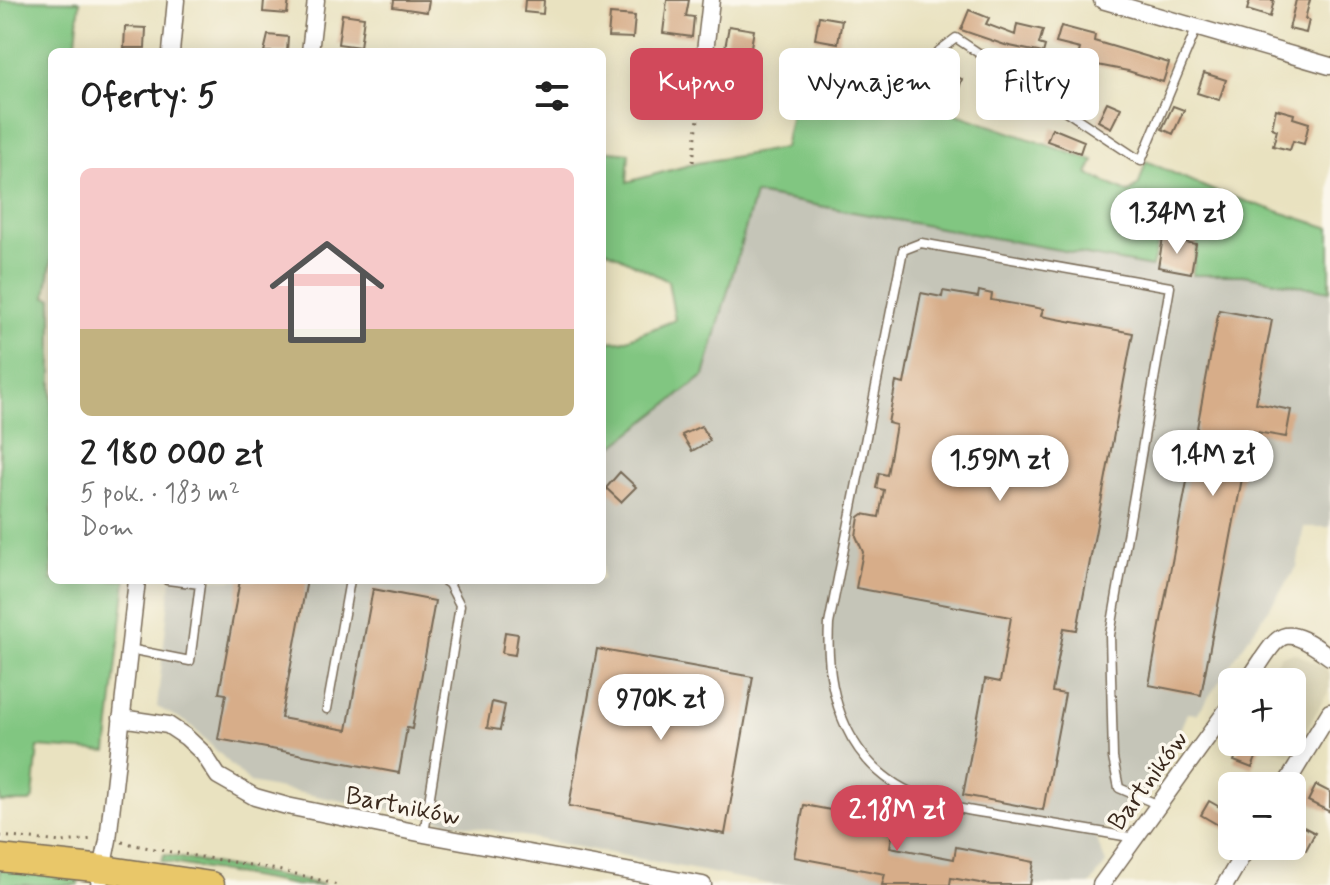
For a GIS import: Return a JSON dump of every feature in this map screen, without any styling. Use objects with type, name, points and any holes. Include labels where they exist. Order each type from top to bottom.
[{"type":"main road","points":[[0,858],[104,880],[211,885]]},
{"type":"street","points":[[171,48],[176,0]]},
{"type":"street","points":[[310,48],[316,0]]},
{"type":"street","points":[[705,48],[711,0]]},
{"type":"street","points":[[1102,0],[1330,66]]},
{"type":"street","points":[[104,880],[137,584]]},
{"type":"street","points":[[1257,668],[1279,637],[1288,634],[1300,635],[1330,657]]},
{"type":"street","points":[[1294,772],[1330,712]]},
{"type":"street","name":"Bartników","points":[[121,718],[168,725],[194,745],[218,776],[255,797],[424,834],[703,885]]},
{"type":"street","name":"Bartników","points":[[1101,885],[1218,723]]},
{"type":"street","points":[[1225,885],[1240,860]]},
{"type":"lane","points":[[943,48],[956,38],[1141,161],[1197,27]]},
{"type":"lane","points":[[1135,838],[951,807],[919,796],[897,786],[877,768],[845,729],[834,701],[829,673],[829,624],[903,250],[921,243],[1170,287],[1110,635],[1113,758],[1119,788],[1160,806]]},
{"type":"lane","points":[[129,649],[190,661],[200,584]]},
{"type":"lane","points":[[327,709],[349,584]]},
{"type":"lane","points":[[424,834],[460,605],[449,584]]},
{"type":"path","points":[[693,162],[697,120]]},
{"type":"path","points":[[0,836],[62,842],[98,838]]},
{"type":"path","points":[[117,841],[261,867],[337,885]]},
{"type":"shaded area","points":[[755,194],[1192,275],[1243,275],[1330,291],[1330,527],[1304,527],[1297,567],[1228,668],[1218,668],[1218,683],[1197,714],[1187,713],[1155,791],[1130,802],[1120,826],[1106,826],[1095,836],[1106,863],[1090,885],[774,885],[250,783],[188,723],[157,707],[171,584],[606,584],[606,452],[704,376]]},
{"type":"shaded area","points":[[1295,653],[1325,668],[1330,674],[1330,689],[1306,730],[1306,668],[1271,668],[1281,655]]},
{"type":"green space","points":[[0,0],[80,1],[75,48],[48,48],[48,584],[126,584],[107,752],[38,747],[33,798],[30,802],[0,802]]},
{"type":"green space","points":[[960,115],[1094,161],[1088,174],[1129,193],[1139,184],[1146,161],[1214,191],[1330,228],[1330,291],[1243,275],[1192,275],[1198,241],[1160,235],[1152,267],[755,194],[704,376],[606,452],[606,342],[622,341],[675,320],[668,281],[606,250],[606,150],[629,153],[627,182],[697,163],[784,148],[790,120],[960,120]]},
{"type":"green space","points":[[164,855],[324,885],[296,885],[161,861]]},
{"type":"green space","points":[[0,866],[77,879],[79,883],[0,885]]},
{"type":"building","points":[[264,0],[289,0],[287,14],[263,12]]},
{"type":"building","points":[[394,0],[429,0],[427,12],[393,7]]},
{"type":"building","points":[[525,0],[544,0],[543,14],[524,12]]},
{"type":"building","points":[[667,0],[689,0],[686,16],[694,17],[692,37],[663,33]]},
{"type":"building","points":[[1250,0],[1274,0],[1270,17],[1247,10]]},
{"type":"building","points":[[1296,0],[1310,0],[1305,19],[1309,20],[1306,33],[1289,29]]},
{"type":"building","points":[[969,10],[989,18],[986,24],[1015,35],[1017,24],[1043,30],[1039,44],[1045,46],[1019,48],[961,30]]},
{"type":"building","points":[[342,14],[364,17],[360,47],[338,44]]},
{"type":"building","points":[[610,14],[635,16],[633,38],[608,37]]},
{"type":"building","points":[[819,16],[842,20],[838,43],[815,39]]},
{"type":"building","points":[[729,26],[754,30],[751,48],[725,48]]},
{"type":"building","points":[[1061,26],[1095,35],[1094,41],[1169,63],[1163,82],[1099,65],[1099,48],[1076,48],[1056,43]]},
{"type":"building","points":[[125,27],[146,28],[145,48],[124,48]]},
{"type":"building","points":[[268,35],[288,37],[287,48],[265,48]]},
{"type":"building","points":[[1204,73],[1226,80],[1219,100],[1197,93]]},
{"type":"building","points":[[1107,102],[1121,108],[1111,128],[1099,119]]},
{"type":"building","points":[[1173,106],[1184,110],[1173,134],[1162,129]]},
{"type":"building","points":[[1276,109],[1294,114],[1293,118],[1309,123],[1304,144],[1293,141],[1290,150],[1273,146],[1277,130],[1272,128]]},
{"type":"building","points":[[1052,128],[1084,141],[1080,153],[1047,141]]},
{"type":"building","points":[[1163,238],[1196,244],[1191,273],[1158,267]]},
{"type":"building","points":[[943,291],[978,297],[979,291],[992,294],[991,300],[1043,309],[1041,316],[1133,333],[1077,630],[1064,628],[1052,692],[1065,694],[1043,810],[963,795],[985,679],[1000,682],[1011,617],[856,588],[863,552],[856,536],[859,517],[863,514],[879,517],[884,490],[876,488],[879,473],[887,475],[896,425],[888,423],[896,382],[904,384],[921,293],[942,297]]},
{"type":"building","points":[[1219,310],[1272,320],[1256,403],[1291,410],[1286,437],[1251,431],[1201,695],[1149,685]]},
{"type":"building","points":[[701,426],[710,441],[692,451],[682,435]]},
{"type":"building","points":[[620,472],[636,487],[621,502],[606,488]]},
{"type":"building","points":[[239,584],[306,584],[281,718],[347,730],[373,589],[435,601],[412,729],[407,728],[399,773],[218,739],[226,694],[219,693]]},
{"type":"building","points":[[505,632],[518,634],[515,655],[502,653]]},
{"type":"building","points":[[597,649],[753,677],[725,834],[569,806]]},
{"type":"building","points":[[492,702],[505,705],[500,730],[487,728]]},
{"type":"building","points":[[1236,756],[1257,756],[1252,768],[1234,761]]},
{"type":"building","points":[[1316,785],[1330,792],[1330,812],[1308,801]]},
{"type":"building","points":[[1209,801],[1218,806],[1218,825],[1201,815]]},
{"type":"building","points":[[804,805],[895,822],[890,847],[954,859],[956,847],[1034,862],[1030,885],[991,885],[951,878],[950,885],[882,885],[885,874],[794,857]]},
{"type":"building","points":[[1306,828],[1315,833],[1306,850]]}]
